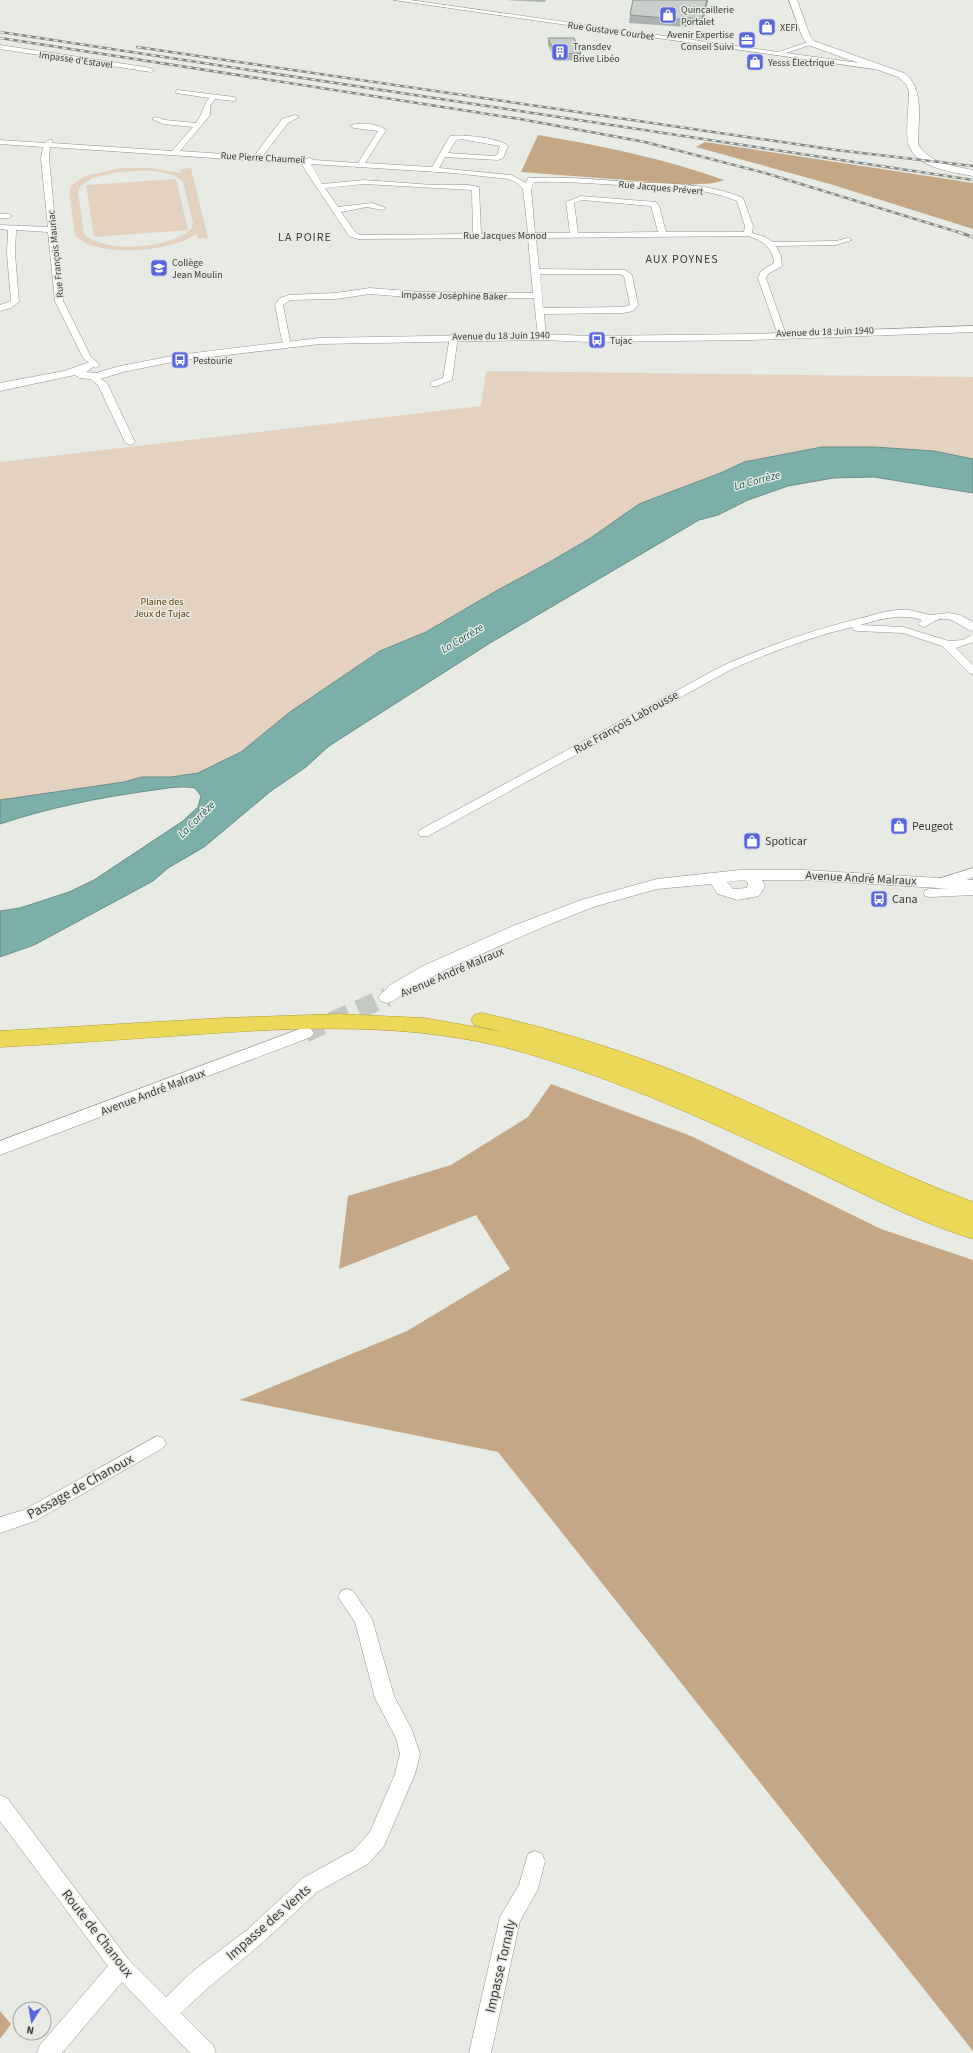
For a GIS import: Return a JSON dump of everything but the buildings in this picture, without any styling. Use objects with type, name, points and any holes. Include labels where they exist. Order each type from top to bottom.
[{"type":"highway","points":[[0,1024],[297,1007],[379,1007],[464,1016],[545,1034],[604,1052],[663,1074],[882,1174],[973,1212]]},
{"type":"highway","points":[[0,1039],[290,1021],[392,1022],[460,1031],[506,1040],[576,1060],[657,1090],[831,1169],[973,1230]]},
{"type":"street","name":"Rue Gustave Courbet","points":[[397,0],[874,67]]},
{"type":"street","points":[[793,0],[806,36],[811,43],[874,67],[900,75],[908,80],[912,85],[913,144],[916,150],[926,158],[942,165],[973,172]]},
{"type":"street","points":[[777,54],[811,43]]},
{"type":"street","name":"Impasse d'Estavel","points":[[0,48],[151,70]]},
{"type":"street","points":[[178,92],[234,99]]},
{"type":"street","points":[[176,151],[206,115],[207,106],[213,97]]},
{"type":"street","points":[[257,158],[285,121],[295,117]]},
{"type":"street","points":[[156,119],[164,122],[199,125]]},
{"type":"street","points":[[354,126],[377,127],[382,130],[361,164]]},
{"type":"street","points":[[434,169],[453,138],[457,137],[502,144],[504,146],[500,156],[495,158],[443,155]]},
{"type":"street","name":"Rue Pierre Chaumeil","points":[[0,140],[434,169],[525,179]]},
{"type":"street","name":"Rue Pierre Chaumeil","points":[[48,144],[176,151],[257,158]]},
{"type":"street","name":"Rue François Mauriac","points":[[48,144],[45,149],[45,159],[60,301],[130,442]]},
{"type":"street","name":"Rue Jacques Monod","points":[[309,160],[306,166],[352,234],[359,237],[662,233],[748,234]]},
{"type":"street","points":[[525,179],[542,335]]},
{"type":"street","name":"Rue Jacques Prévert","points":[[525,179],[557,179],[680,187],[731,196],[740,200],[742,204],[749,226],[748,234]]},
{"type":"street","points":[[320,186],[364,182],[433,187],[468,187],[476,189],[477,235]]},
{"type":"street","points":[[574,234],[570,202],[581,198],[653,204],[655,206],[662,233]]},
{"type":"street","points":[[337,210],[372,205],[382,208]]},
{"type":"street","points":[[0,227],[52,230]]},
{"type":"street","points":[[0,308],[15,302],[11,254],[12,228]]},
{"type":"street","points":[[748,234],[772,244],[836,243],[848,240]]},
{"type":"street","points":[[772,244],[779,263],[775,268],[764,273],[762,278],[781,334]]},
{"type":"street","points":[[2,254],[11,254]]},
{"type":"street","points":[[536,271],[622,272],[628,275],[634,305],[630,309],[623,310],[540,311]]},
{"type":"street","points":[[2,283],[14,283]]},
{"type":"street","name":"Impasse Joséphine Baker","points":[[286,341],[279,305],[283,300],[305,296],[336,296],[370,291],[421,295],[538,296]]},
{"type":"street","name":"Avenue du 18 Juin 1940","points":[[542,335],[629,338],[973,327]]},
{"type":"street","name":"Avenue du 18 Juin 1940","points":[[0,387],[67,374],[217,352],[320,341],[542,335],[781,334]]},
{"type":"street","points":[[434,384],[447,380],[454,338]]},
{"type":"street","name":"Avenue du 18 Juin 1940","points":[[0,391],[70,378],[124,364],[240,345],[314,339],[454,338]]},
{"type":"street","name":"Rue François Labrousse","points":[[424,833],[728,667],[761,652],[836,628],[876,618],[905,613],[920,615],[930,619],[946,616],[962,620],[973,628]]},
{"type":"street","name":"Rue François Labrousse","points":[[876,618],[897,629],[946,644],[960,644],[972,640]]},
{"type":"street","points":[[930,619],[922,626],[925,635],[930,639]]},
{"type":"street","name":"Rue François Labrousse","points":[[836,628],[897,629]]},
{"type":"street","name":"Rue François Labrousse","points":[[946,644],[973,671]]},
{"type":"street","points":[[943,882],[957,879],[973,872]]},
{"type":"street","points":[[722,884],[722,876],[728,875],[752,882]]},
{"type":"street","name":"Avenue André Malraux","points":[[752,882],[796,875],[943,882],[973,885]]},
{"type":"street","name":"Avenue André Malraux","points":[[752,882],[764,886],[777,885],[973,896]]},
{"type":"street","name":"Avenue André Malraux","points":[[657,884],[722,884],[678,891],[612,906],[578,918],[406,993],[387,997],[399,986],[443,964],[584,904],[619,893],[657,884]]},
{"type":"street","name":"Avenue André Malraux","points":[[930,893],[973,891]]},
{"type":"street","name":"Avenue André Malraux","points":[[0,1148],[305,1033]]},
{"type":"street","name":"Passage de Chanoux","points":[[0,1524],[29,1516],[157,1442]]},
{"type":"street","name":"Impasse des Vents","points":[[165,2013],[201,1979],[254,1937],[310,1885],[361,1857],[377,1839],[405,1774],[410,1754],[406,1736],[385,1698],[363,1619],[347,1597]]},
{"type":"street","name":"Route de Chanoux","points":[[0,1805],[121,1966],[205,2053]]},
{"type":"street","name":"Impasse Tornaly","points":[[480,2053],[510,1917],[528,1888],[535,1860]]},
{"type":"street","points":[[48,2053],[121,1966]]},
{"type":"green space","points":[[121,168],[150,168],[181,173],[181,169],[191,168],[208,238],[198,239],[196,234],[185,240],[170,245],[153,249],[134,250],[100,248],[85,243],[75,235],[69,192],[71,186],[85,176]],"holes":[[[119,172],[161,172],[176,177],[183,182],[193,223],[192,228],[170,241],[138,246],[106,244],[94,240],[84,234],[78,192],[80,187],[92,178]]]},
{"type":"green space","points":[[176,179],[188,230],[94,237],[86,185]]},
{"type":"green space","name":"Plaine des Jeux de Tujac","points":[[486,371],[973,377],[973,459],[934,451],[874,447],[822,447],[744,462],[723,472],[635,506],[589,539],[548,563],[496,591],[426,632],[380,651],[290,712],[241,752],[198,773],[171,777],[142,777],[124,782],[0,800],[0,462],[481,406]]},
{"type":"shaded area","points":[[538,135],[632,153],[678,165],[724,180],[720,182],[689,185],[521,172]]},
{"type":"shaded area","points":[[705,142],[973,183],[973,229],[830,184],[696,147]]},
{"type":"shaded area","points":[[551,1084],[691,1136],[881,1229],[973,1260],[973,2051],[498,1452],[240,1400],[407,1331],[510,1269],[476,1215],[339,1269],[348,1196],[451,1165],[528,1117]]},
{"type":"shaded area","points":[[0,2011],[11,2024],[0,2039]]},
{"type":"water","name":"La Corrèze","points":[[822,447],[874,447],[934,451],[973,459],[973,493],[874,477],[833,478],[788,486],[748,500],[718,515],[699,520],[490,643],[329,746],[306,767],[271,791],[204,847],[168,868],[153,881],[34,945],[0,957],[0,911],[20,908],[69,892],[94,880],[183,821],[198,807],[201,796],[195,788],[165,788],[73,804],[0,824],[0,800],[124,782],[142,777],[171,777],[198,773],[241,752],[290,712],[380,651],[426,632],[496,591],[548,563],[589,539],[639,504],[723,472],[744,462]]},
{"type":"tunnel","points":[[305,1033],[387,997]]},
{"type":"railway","points":[[0,32],[973,180]]},
{"type":"railway","points":[[0,38],[520,119],[645,142],[765,173],[961,233]]},
{"type":"railway","points":[[137,47],[836,150],[973,166]]},
{"type":"railway","points":[[961,233],[973,237]]},
{"type":"place","name":"Quincaillerie Portalet","points":[[668,15]]},
{"type":"place","name":"XEFI","points":[[767,27]]},
{"type":"place","name":"Avenir Expertise Conseil Suivi","points":[[747,40]]},
{"type":"place","name":"Transdev Brive Libéo","points":[[560,52]]},
{"type":"place","name":"Yesss Électrique","points":[[755,62]]},
{"type":"place","name":"Collège Jean Moulin","points":[[159,268]]},
{"type":"place","name":"Tujac","points":[[597,340]]},
{"type":"place","name":"Pestourie","points":[[180,360]]},
{"type":"place","name":"Peugeot","points":[[899,826]]},
{"type":"place","name":"Spoticar","points":[[752,841]]},
{"type":"place","name":"Cana","points":[[879,899]]},
{"type":"district","name":"LA POIRE","points":[[305,237]]},
{"type":"district","name":"AUX POYNES","points":[[682,259]]}]
